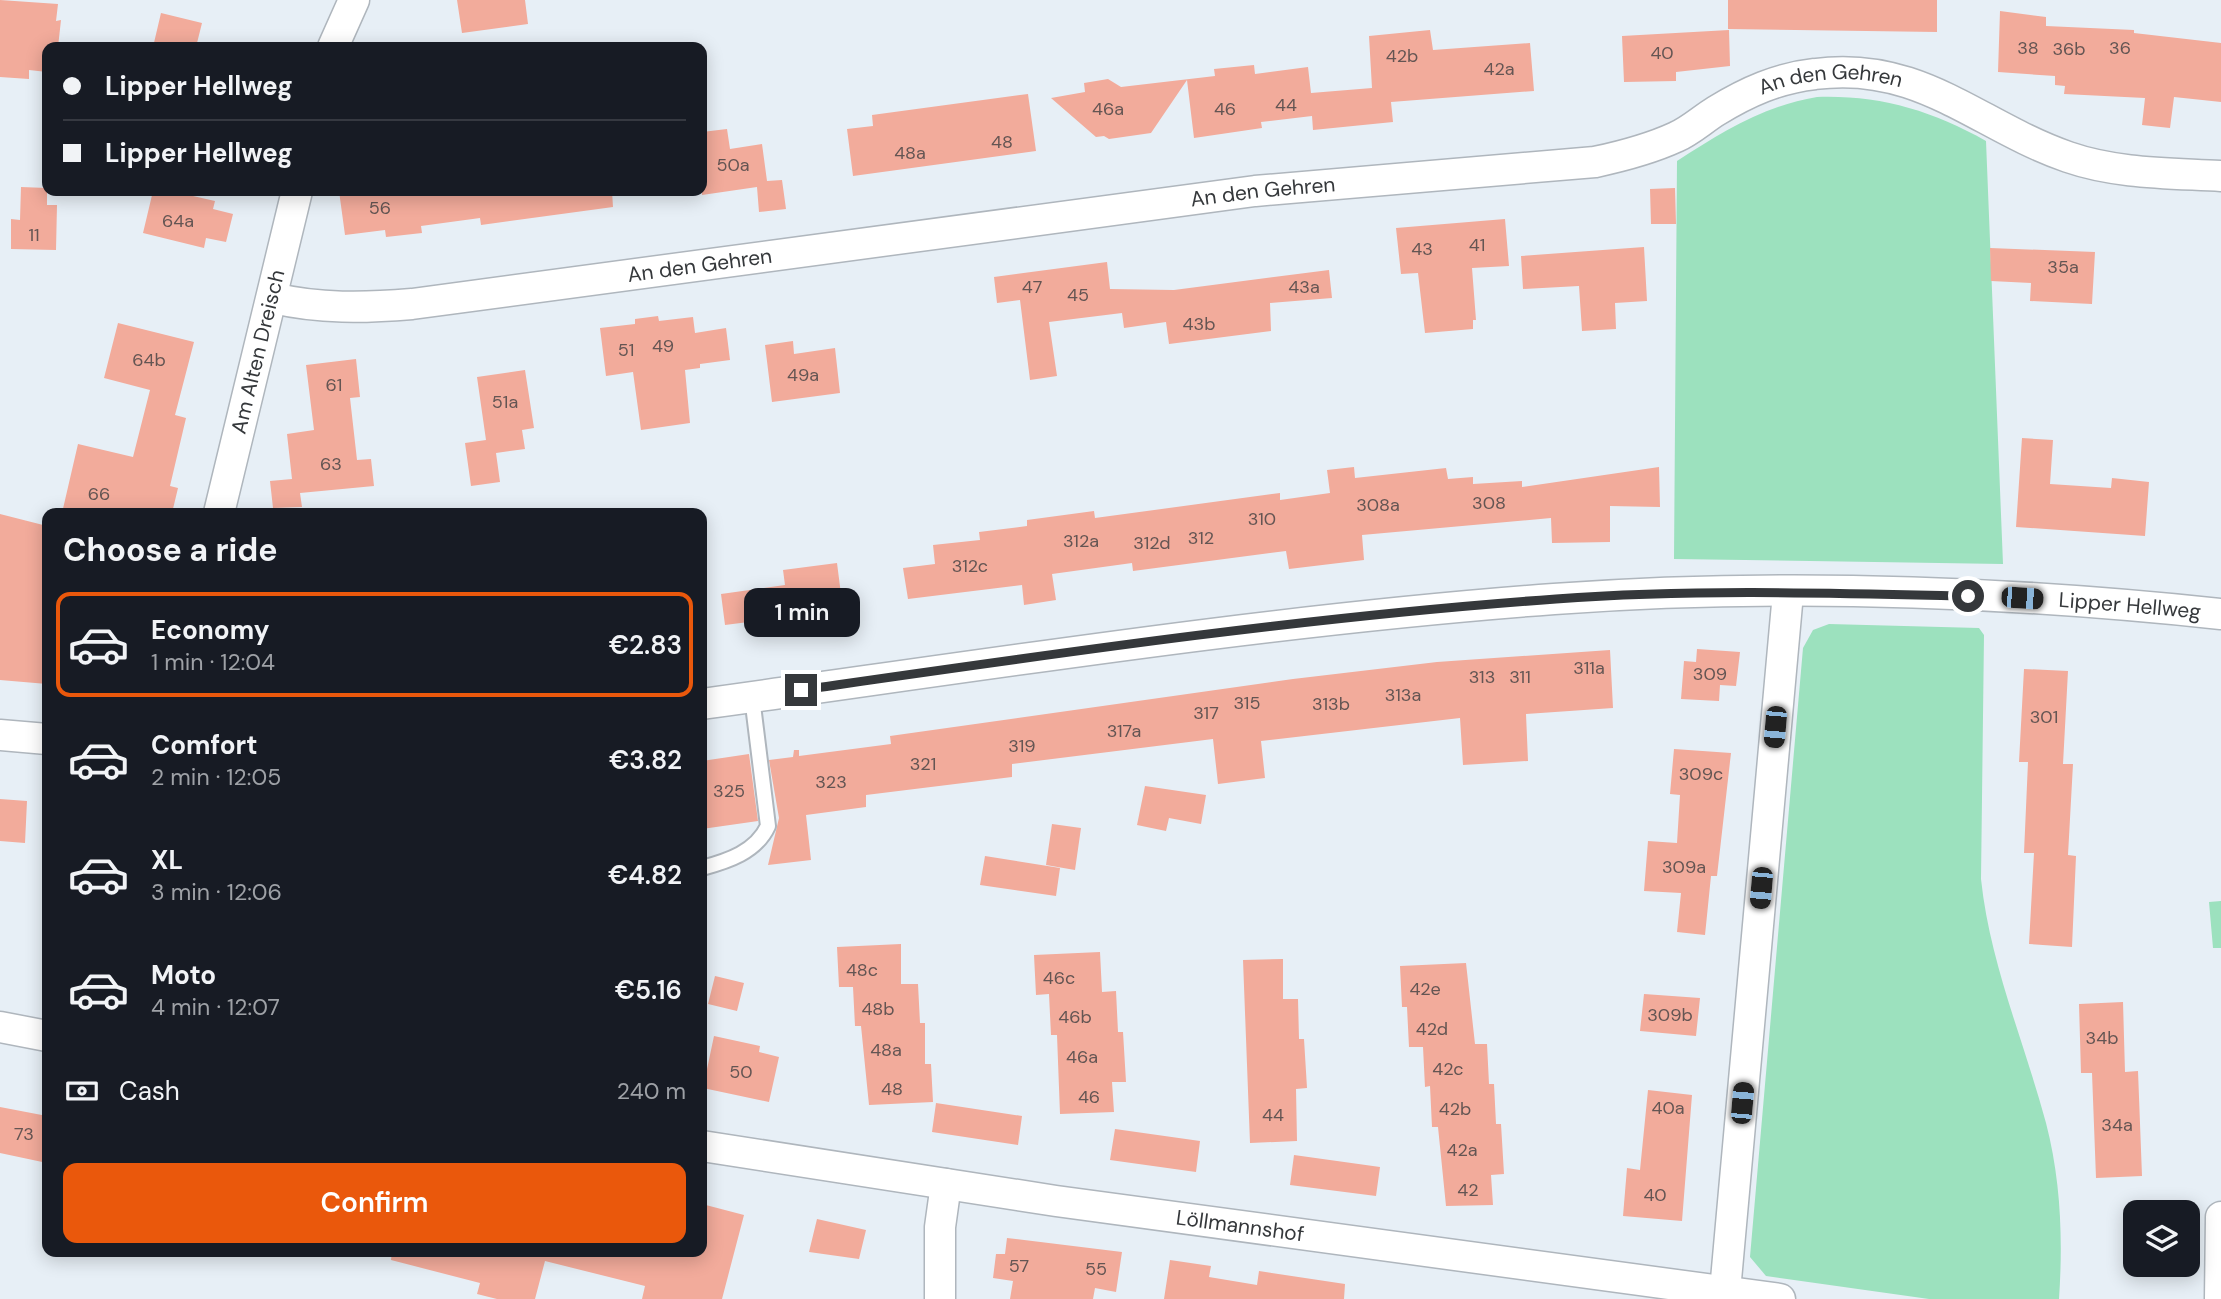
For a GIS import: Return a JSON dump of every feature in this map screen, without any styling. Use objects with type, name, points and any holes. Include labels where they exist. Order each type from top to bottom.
[{"type":"street","points":[[335,42],[354,0]]},
{"type":"street","name":"An den Gehren","points":[[273,298],[306,306],[351,309],[412,304],[1255,191],[1595,162],[1632,154],[1678,136],[1766,85],[1817,73],[1890,77],[1920,85],[1951,97],[2033,143],[2091,165],[2221,176]]},
{"type":"street","name":"Am Alten Dreisch","points":[[220,508],[297,196]]},
{"type":"street","points":[[1725,1291],[1788,593]]},
{"type":"street","name":"Lipper Hellweg","points":[[707,703],[1376,614],[1558,599],[1788,593],[1994,596],[2221,614]]},
{"type":"street","points":[[0,735],[42,739]]},
{"type":"street","points":[[0,1027],[42,1035]]},
{"type":"street","name":"Löllmannshof","points":[[707,1147],[946,1184],[1780,1299]]},
{"type":"street","points":[[940,1299],[940,1227],[946,1184]]},
{"type":"street","points":[[2220,1299],[2221,1217]]},
{"type":"lane","points":[[707,866],[750,849],[762,838],[768,826],[752,697]]},
{"type":"green space","points":[[1817,97],[1862,99],[1904,107],[1945,121],[1986,141],[2003,564],[1674,559],[1677,161],[1727,130],[1761,114]]},
{"type":"green space","points":[[1829,624],[1979,628],[1984,635],[1981,879],[1985,911],[2000,972],[2051,1145],[2060,1210],[2059,1299],[1929,1299],[1766,1276],[1750,1257],[1803,648],[1813,630]]},
{"type":"green space","points":[[2221,901],[2221,948],[2213,948],[2209,902]]},
{"type":"building","points":[[0,0],[58,4],[56,21],[61,20],[59,42],[42,42],[42,71],[29,70],[29,79],[0,77]]},
{"type":"building","points":[[457,0],[525,0],[528,24],[462,33]]},
{"type":"building","points":[[1728,0],[1937,0],[1937,32],[1728,29]]},
{"type":"building","points":[[2000,11],[2046,17],[2046,26],[2134,30],[2134,33],[2221,43],[2221,102],[2174,97],[2170,128],[2142,125],[2145,98],[2064,94],[2065,86],[2055,85],[2055,76],[1998,72]]},
{"type":"building","points":[[161,13],[202,23],[197,42],[154,42]]},
{"type":"building","points":[[1430,30],[1433,50],[1530,43],[1534,91],[1391,102],[1393,122],[1313,130],[1312,116],[1261,122],[1262,128],[1194,138],[1187,80],[1151,133],[1109,139],[1104,136],[1096,137],[1051,98],[1085,92],[1084,83],[1108,79],[1121,87],[1215,76],[1214,69],[1254,65],[1255,74],[1308,67],[1311,93],[1372,88],[1369,36]]},
{"type":"building","points":[[1729,30],[1730,66],[1676,72],[1676,81],[1624,82],[1622,36]]},
{"type":"building","points":[[1028,94],[1036,151],[853,176],[847,129],[873,126],[872,115]]},
{"type":"building","points":[[727,129],[730,149],[762,144],[767,181],[782,180],[786,209],[759,212],[757,187],[707,194],[707,131]]},
{"type":"building","points":[[21,187],[42,188],[42,196],[47,196],[47,205],[57,205],[56,250],[11,249],[11,219],[20,220]]},
{"type":"building","points":[[1675,188],[1676,224],[1651,224],[1650,189]]},
{"type":"building","points":[[152,196],[193,196],[215,201],[213,209],[233,214],[226,242],[206,238],[204,248],[143,233]]},
{"type":"building","points":[[340,196],[612,196],[613,207],[481,225],[480,218],[421,226],[422,233],[386,237],[385,230],[345,235]]},
{"type":"building","points":[[1505,219],[1509,266],[1472,268],[1476,320],[1473,320],[1473,329],[1425,333],[1418,273],[1401,274],[1396,228]]},
{"type":"building","points":[[1644,247],[1647,301],[1615,303],[1616,329],[1582,331],[1579,286],[1523,289],[1521,256]]},
{"type":"building","points":[[1990,248],[2095,252],[2092,304],[2030,301],[2031,283],[1991,281]]},
{"type":"building","points":[[1107,262],[1110,289],[1174,290],[1329,270],[1332,298],[1270,303],[1271,331],[1169,344],[1166,322],[1124,328],[1122,313],[1049,322],[1057,376],[1030,380],[1020,300],[997,303],[994,277]]},
{"type":"building","points":[[658,316],[659,321],[693,317],[695,333],[726,328],[730,360],[700,364],[700,368],[685,370],[690,423],[641,430],[633,372],[606,376],[600,328],[635,324],[635,319]]},
{"type":"building","points":[[118,323],[194,342],[175,415],[186,418],[170,486],[178,488],[173,508],[63,508],[78,444],[133,457],[150,390],[104,378]]},
{"type":"building","points":[[793,341],[794,354],[835,348],[840,393],[772,402],[765,345]]},
{"type":"building","points":[[356,359],[360,397],[350,398],[357,460],[371,459],[374,486],[300,493],[302,507],[273,508],[270,481],[292,479],[287,434],[314,430],[306,365]]},
{"type":"building","points":[[525,370],[534,428],[522,430],[525,449],[496,453],[500,482],[471,486],[465,443],[486,440],[477,377]]},
{"type":"building","points":[[2022,438],[2053,440],[2050,484],[2111,488],[2112,478],[2149,482],[2145,536],[2016,527]]},
{"type":"building","points":[[1354,467],[1355,478],[1446,468],[1448,479],[1473,477],[1473,484],[1522,481],[1522,487],[1659,467],[1660,507],[1610,506],[1610,542],[1552,543],[1551,518],[1362,535],[1364,560],[1289,569],[1286,551],[1133,571],[1132,563],[1052,574],[1056,600],[1024,605],[1022,585],[908,599],[903,568],[935,564],[933,545],[980,540],[979,532],[1027,526],[1027,520],[1094,511],[1095,518],[1280,493],[1280,500],[1330,493],[1327,470]]},
{"type":"building","points":[[0,514],[42,525],[42,684],[0,680]]},
{"type":"building","points":[[837,563],[843,610],[725,625],[721,594],[785,585],[783,570]]},
{"type":"building","points":[[1697,649],[1740,652],[1736,686],[1720,685],[1719,701],[1681,699],[1684,661],[1696,662]]},
{"type":"building","points":[[1610,650],[1613,708],[1526,714],[1528,761],[1463,765],[1460,718],[1261,741],[1265,778],[1218,784],[1213,739],[1012,764],[1012,777],[866,795],[866,807],[806,815],[811,860],[768,865],[779,818],[769,760],[793,757],[794,750],[799,750],[799,756],[891,744],[890,736],[1293,679],[1437,662]]},
{"type":"building","points":[[2024,669],[2068,671],[2063,764],[2073,764],[2068,855],[2076,856],[2072,947],[2029,944],[2034,853],[2024,853],[2028,762],[2019,762]]},
{"type":"building","points":[[1674,749],[1731,753],[1717,876],[1711,876],[1705,935],[1677,932],[1681,893],[1644,891],[1648,841],[1677,843],[1680,795],[1670,794]]},
{"type":"building","points":[[749,754],[758,821],[707,828],[707,760]]},
{"type":"building","points":[[1145,786],[1206,795],[1201,824],[1169,818],[1166,831],[1137,825]]},
{"type":"building","points":[[0,799],[27,801],[25,843],[0,841]]},
{"type":"building","points":[[1052,824],[1081,828],[1075,870],[1046,865]]},
{"type":"building","points":[[985,856],[1060,868],[1056,896],[980,885]]},
{"type":"building","points":[[901,944],[901,984],[918,984],[920,1023],[925,1023],[925,1064],[931,1064],[933,1102],[869,1105],[861,1026],[855,1026],[853,987],[839,987],[837,947]]},
{"type":"building","points":[[1100,952],[1102,992],[1116,991],[1118,1032],[1123,1032],[1126,1082],[1112,1082],[1114,1112],[1060,1114],[1057,1035],[1051,1035],[1049,994],[1036,995],[1034,955]]},
{"type":"building","points":[[1283,959],[1283,999],[1298,999],[1299,1039],[1304,1039],[1307,1088],[1296,1089],[1297,1141],[1250,1143],[1243,960]]},
{"type":"building","points":[[1466,963],[1475,1044],[1487,1044],[1489,1084],[1494,1084],[1496,1124],[1501,1124],[1504,1174],[1491,1175],[1493,1205],[1446,1206],[1438,1127],[1432,1127],[1430,1086],[1425,1087],[1423,1047],[1409,1047],[1407,1007],[1402,1007],[1400,966]]},
{"type":"building","points":[[715,976],[744,983],[737,1011],[708,1004]]},
{"type":"building","points":[[1644,994],[1700,998],[1696,1036],[1640,1031]]},
{"type":"building","points":[[2123,1002],[2125,1072],[2138,1071],[2142,1176],[2096,1178],[2092,1073],[2081,1073],[2079,1004]]},
{"type":"building","points":[[714,1036],[760,1046],[759,1052],[779,1057],[769,1102],[707,1089],[707,1069]]},
{"type":"building","points":[[1648,1090],[1692,1095],[1682,1221],[1623,1216],[1627,1168],[1640,1170]]},
{"type":"building","points":[[936,1103],[1022,1116],[1018,1145],[932,1132]]},
{"type":"building","points":[[0,1107],[42,1115],[42,1162],[0,1153]]},
{"type":"building","points":[[1115,1129],[1200,1141],[1196,1172],[1110,1160]]},
{"type":"building","points":[[1294,1155],[1380,1167],[1376,1196],[1290,1185]]},
{"type":"building","points":[[707,1205],[744,1215],[722,1299],[642,1299],[645,1286],[545,1261],[535,1299],[497,1299],[477,1294],[480,1283],[391,1260],[391,1257],[707,1257]]},
{"type":"building","points":[[817,1219],[866,1230],[859,1259],[809,1252]]},
{"type":"building","points":[[1007,1238],[1122,1252],[1116,1292],[1095,1288],[1093,1299],[1010,1299],[1013,1281],[993,1278],[996,1254],[1005,1254]]},
{"type":"building","points":[[1170,1260],[1211,1266],[1209,1277],[1257,1285],[1259,1271],[1345,1284],[1344,1299],[1164,1299]]},
{"type":"route","points":[[801,690],[1376,614],[1558,599],[1681,594],[1813,593],[1968,596]]}]
